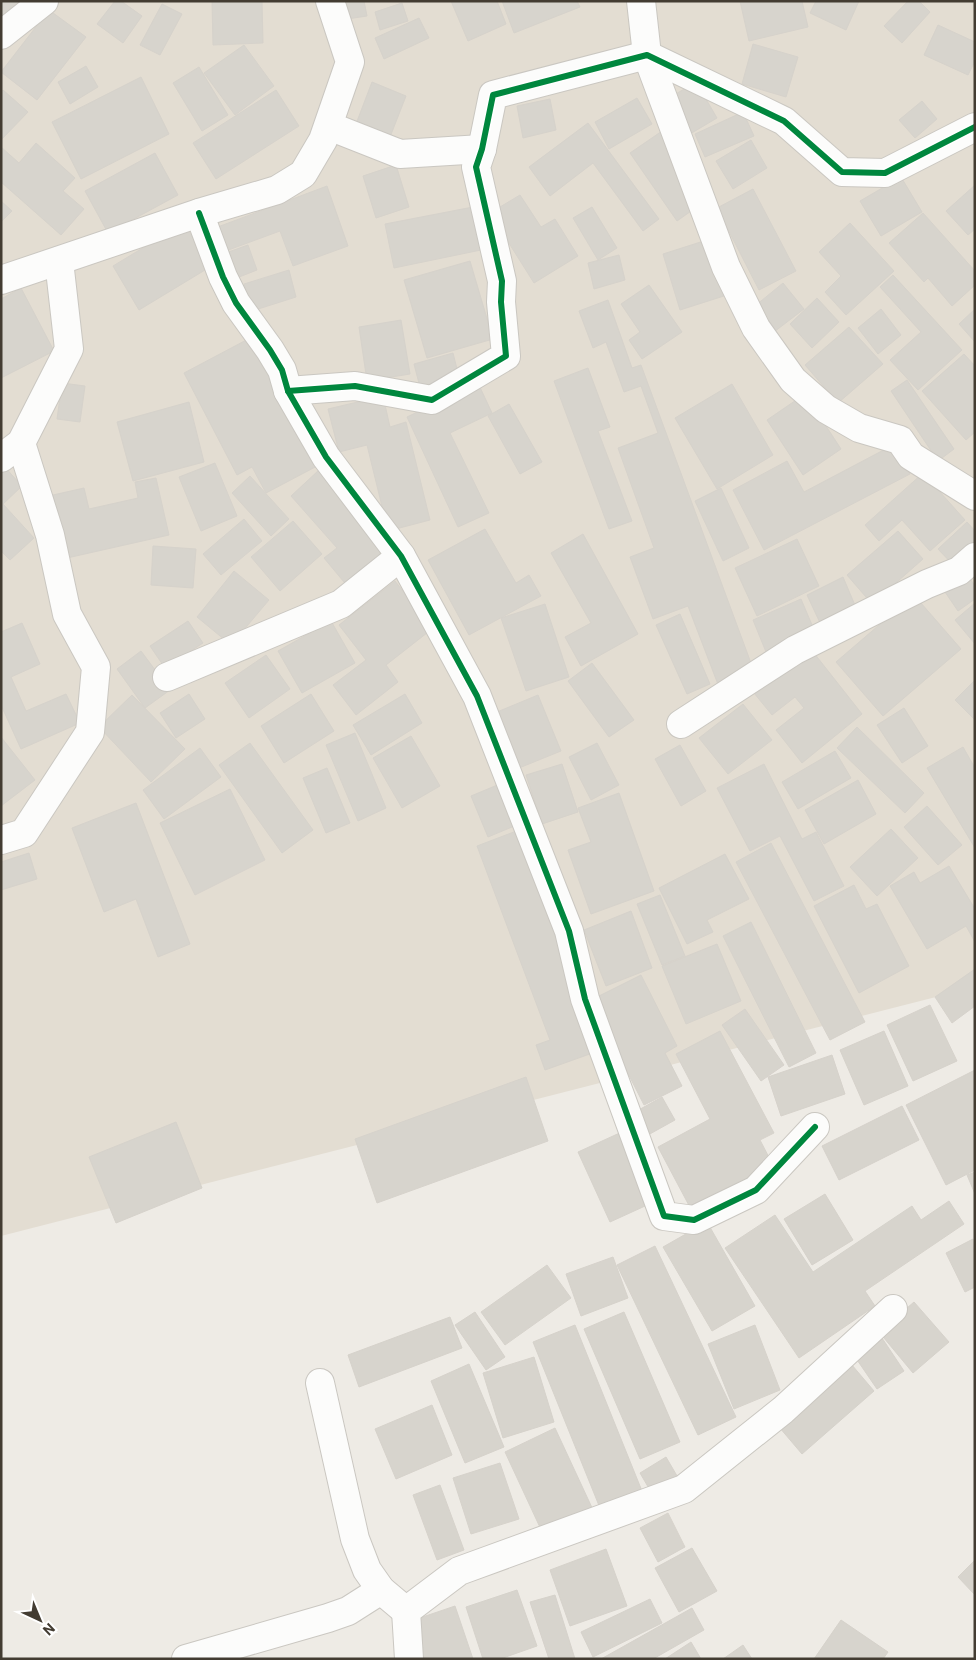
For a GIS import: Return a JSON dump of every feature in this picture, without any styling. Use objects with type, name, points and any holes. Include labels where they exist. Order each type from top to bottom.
[{"type":"street","points":[[1,35],[44,1]]},
{"type":"street","points":[[1,280],[199,213],[277,190],[303,174],[329,126],[350,62],[330,1]]},
{"type":"street","points":[[640,1],[647,55],[726,266],[756,328],[792,380],[826,409],[859,428],[900,440],[911,456],[975,496]]},
{"type":"street","points":[[288,391],[355,386],[432,400],[506,356],[501,302],[502,281],[476,168],[482,149],[493,95],[647,55],[784,121],[842,172],[885,173],[975,127]]},
{"type":"street","points":[[329,126],[400,154],[482,149]]},
{"type":"street","points":[[199,213],[223,277],[236,302],[282,370],[288,391],[326,457],[401,556],[477,696],[569,931],[585,999],[664,1216],[694,1220],[756,1190],[815,1127]]},
{"type":"street","points":[[1,840],[24,833],[90,732],[96,667],[67,614],[50,535],[11,450],[69,349],[60,261]]},
{"type":"street","points":[[167,677],[341,604],[401,556]]},
{"type":"street","points":[[681,724],[795,650],[927,584],[959,571],[975,557]]},
{"type":"street","points":[[406,1611],[459,1571],[684,1489],[783,1410],[893,1309]]},
{"type":"street","points":[[320,1382],[355,1539],[367,1570],[380,1590],[406,1611],[409,1659]]},
{"type":"street","points":[[186,1659],[348,1611],[380,1590]]},
{"type":"shaded area","points":[[1,1],[975,1],[975,987],[1,1236]]},
{"type":"building","points":[[1,1],[27,1],[11,22],[1,14]]},
{"type":"building","points":[[115,1],[121,1],[142,16],[123,43],[97,24]]},
{"type":"building","points":[[212,1],[262,1],[263,43],[213,45]]},
{"type":"building","points":[[343,1],[364,1],[367,16],[347,19]]},
{"type":"building","points":[[451,1],[497,1],[506,24],[468,41]]},
{"type":"building","points":[[502,1],[577,1],[580,7],[514,33]]},
{"type":"building","points":[[740,1],[802,1],[808,27],[749,41]]},
{"type":"building","points":[[816,1],[859,1],[846,30],[810,13]]},
{"type":"building","points":[[908,1],[919,1],[930,12],[902,43],[884,26]]},
{"type":"building","points":[[402,3],[408,21],[380,30],[375,12]]},
{"type":"building","points":[[162,4],[182,14],[160,55],[140,45]]},
{"type":"building","points":[[49,10],[86,37],[37,100],[1,72]]},
{"type":"building","points":[[419,18],[429,38],[384,59],[375,38]]},
{"type":"building","points":[[938,25],[975,42],[975,61],[968,75],[924,55]]},
{"type":"building","points":[[753,44],[798,57],[786,97],[742,84]]},
{"type":"building","points":[[244,45],[274,86],[235,115],[204,73]]},
{"type":"building","points":[[86,66],[98,87],[70,104],[58,82]]},
{"type":"building","points":[[199,67],[228,115],[202,131],[173,83]]},
{"type":"building","points":[[141,77],[169,134],[81,179],[52,122]]},
{"type":"building","points":[[372,82],[406,96],[390,137],[356,124]]},
{"type":"building","points":[[696,82],[717,118],[690,134],[669,98]]},
{"type":"building","points":[[3,90],[28,112],[1,140],[1,92]]},
{"type":"building","points":[[276,90],[299,126],[216,179],[193,143]]},
{"type":"building","points":[[637,98],[652,124],[609,149],[595,122]]},
{"type":"building","points":[[550,99],[556,130],[523,138],[517,106]]},
{"type":"building","points":[[922,101],[937,119],[915,138],[899,120]]},
{"type":"building","points":[[743,112],[754,136],[705,157],[695,134]]},
{"type":"building","points":[[588,123],[659,219],[643,231],[593,163],[550,196],[529,167]]},
{"type":"building","points":[[665,129],[683,153],[671,161],[701,204],[677,221],[630,153]]},
{"type":"building","points":[[751,140],[767,168],[733,189],[716,161]]},
{"type":"building","points":[[36,143],[75,178],[63,191],[84,209],[61,235],[1,182],[1,147],[19,163]]},
{"type":"building","points":[[155,153],[178,195],[108,233],[85,191]]},
{"type":"building","points":[[396,165],[409,207],[376,218],[363,176]]},
{"type":"building","points":[[901,177],[922,212],[881,236],[860,201]]},
{"type":"building","points":[[975,185],[975,229],[968,235],[946,211]]},
{"type":"building","points":[[327,186],[348,246],[293,266],[280,231],[223,252],[215,228]]},
{"type":"building","points":[[753,189],[796,271],[759,290],[717,208]]},
{"type":"building","points":[[520,195],[541,227],[555,219],[578,256],[534,283],[490,213]]},
{"type":"building","points":[[1,201],[12,211],[1,222]]},
{"type":"building","points":[[473,207],[481,250],[394,268],[385,224]]},
{"type":"building","points":[[592,207],[617,248],[598,260],[573,218]]},
{"type":"building","points":[[923,213],[975,271],[975,285],[952,306],[928,278],[924,282],[889,243]]},
{"type":"building","points":[[184,223],[210,267],[139,310],[113,266]]},
{"type":"building","points":[[850,223],[894,271],[846,315],[825,292],[841,276],[819,252]]},
{"type":"building","points":[[710,239],[727,295],[680,310],[663,254]]},
{"type":"building","points":[[248,245],[257,270],[234,279],[223,254]]},
{"type":"building","points":[[619,255],[625,280],[594,289],[588,263]]},
{"type":"building","points":[[470,261],[493,339],[427,358],[404,280]]},
{"type":"building","points":[[289,270],[296,297],[252,311],[244,284]]},
{"type":"building","points":[[893,275],[962,350],[918,390],[890,360],[921,332],[880,287]]},
{"type":"building","points":[[783,283],[804,309],[770,335],[750,310]]},
{"type":"building","points":[[649,285],[682,332],[642,359],[629,340],[640,332],[621,304]]},
{"type":"building","points":[[21,288],[54,351],[1,378],[1,299]]},
{"type":"building","points":[[817,298],[839,322],[812,348],[790,324]]},
{"type":"building","points":[[608,300],[632,368],[641,365],[755,674],[719,687],[688,606],[653,619],[630,557],[654,548],[618,448],[658,433],[641,386],[624,392],[606,342],[593,348],[579,311]]},
{"type":"building","points":[[881,309],[901,335],[878,354],[858,328]]},
{"type":"building","points":[[975,309],[975,342],[959,324]]},
{"type":"building","points":[[401,320],[410,374],[367,381],[359,327]]},
{"type":"building","points":[[849,327],[883,364],[838,403],[805,365]]},
{"type":"building","points":[[252,337],[319,465],[266,493],[252,467],[237,475],[184,373]]},
{"type":"building","points":[[453,353],[460,381],[421,391],[414,364]]},
{"type":"building","points":[[964,354],[975,366],[975,432],[966,440],[922,391]]},
{"type":"building","points":[[588,368],[610,427],[598,431],[632,521],[609,529],[554,381]]},
{"type":"building","points":[[907,380],[954,449],[938,461],[891,391]]},
{"type":"building","points":[[62,383],[85,386],[80,422],[57,419]]},
{"type":"building","points":[[478,383],[492,413],[450,433],[489,513],[458,527],[407,417]]},
{"type":"building","points":[[732,384],[773,455],[717,489],[675,418]]},
{"type":"building","points":[[805,394],[841,449],[803,475],[767,420]]},
{"type":"building","points":[[383,396],[390,427],[406,422],[430,520],[388,531],[367,445],[339,452],[328,409]]},
{"type":"building","points":[[189,402],[204,462],[133,481],[117,422]]},
{"type":"building","points":[[509,404],[542,462],[520,474],[488,416]]},
{"type":"building","points":[[895,444],[910,474],[764,550],[733,490],[787,461],[804,492]]},
{"type":"building","points":[[1,463],[22,486],[3,504],[34,538],[10,560],[1,551]]},
{"type":"building","points":[[215,463],[237,516],[201,531],[179,477]]},
{"type":"building","points":[[319,470],[390,550],[349,588],[324,558],[337,548],[291,496]]},
{"type":"building","points":[[923,473],[965,520],[930,551],[902,520],[879,541],[865,525]]},
{"type":"building","points":[[250,476],[289,519],[271,536],[232,493]]},
{"type":"building","points":[[156,478],[169,535],[67,558],[53,495],[84,488],[89,509],[138,498],[135,482]]},
{"type":"building","points":[[721,488],[749,548],[723,561],[695,501]]},
{"type":"building","points":[[244,519],[262,541],[221,575],[203,554]]},
{"type":"building","points":[[293,521],[322,554],[280,591],[251,557]]},
{"type":"building","points":[[967,522],[975,531],[975,552],[957,569],[938,549]]},
{"type":"building","points":[[485,529],[516,583],[529,575],[541,596],[469,635],[428,560]]},
{"type":"building","points":[[898,531],[923,559],[872,604],[847,575]]},
{"type":"building","points":[[583,534],[638,634],[581,666],[565,637],[591,623],[551,553]]},
{"type":"building","points":[[797,539],[819,586],[757,616],[735,568]]},
{"type":"building","points":[[153,546],[196,549],[193,588],[151,585]]},
{"type":"building","points":[[234,571],[269,600],[231,645],[197,617]]},
{"type":"building","points":[[966,573],[975,586],[975,599],[958,611],[943,589]]},
{"type":"building","points":[[843,577],[857,610],[822,627],[807,595]]},
{"type":"building","points":[[395,581],[432,629],[386,665],[398,682],[356,715],[333,685],[366,660],[339,625]]},
{"type":"building","points":[[914,595],[961,649],[883,716],[836,662]]},
{"type":"building","points":[[801,599],[815,632],[766,652],[753,620]]},
{"type":"building","points":[[975,603],[975,644],[955,620]]},
{"type":"building","points":[[545,604],[569,677],[526,691],[501,618]]},
{"type":"building","points":[[680,614],[710,684],[687,694],[656,625]]},
{"type":"building","points":[[188,621],[203,643],[165,668],[150,646]]},
{"type":"building","points":[[331,621],[355,663],[302,693],[278,651]]},
{"type":"building","points":[[22,623],[40,664],[11,677],[26,711],[66,694],[80,723],[21,749],[1,705],[1,632]]},
{"type":"building","points":[[810,648],[862,714],[802,763],[776,730],[804,708],[795,697],[772,715],[754,693]]},
{"type":"building","points":[[141,651],[170,690],[145,708],[117,669]]},
{"type":"building","points":[[266,655],[290,689],[249,718],[225,683]]},
{"type":"building","points":[[592,663],[634,720],[609,737],[568,681]]},
{"type":"building","points":[[975,680],[975,720],[955,700]]},
{"type":"building","points":[[189,694],[205,719],[176,738],[160,713]]},
{"type":"building","points":[[311,694],[334,731],[284,763],[261,726]]},
{"type":"building","points":[[405,694],[422,723],[371,755],[353,725]]},
{"type":"building","points":[[132,695],[185,749],[151,782],[99,727]]},
{"type":"building","points":[[538,695],[561,751],[519,768],[497,712]]},
{"type":"building","points":[[743,704],[772,740],[728,774],[699,738]]},
{"type":"building","points":[[904,708],[928,746],[902,763],[877,725]]},
{"type":"building","points":[[857,727],[924,793],[905,813],[837,748]]},
{"type":"building","points":[[355,733],[386,808],[358,821],[326,745]]},
{"type":"building","points":[[411,736],[440,786],[402,808],[373,758]]},
{"type":"building","points":[[1,737],[35,780],[1,806]]},
{"type":"building","points":[[250,743],[313,830],[282,853],[219,765]]},
{"type":"building","points":[[597,743],[619,785],[591,800],[569,757]]},
{"type":"building","points":[[680,745],[706,791],[681,806],[655,759]]},
{"type":"building","points":[[963,747],[975,768],[975,848],[927,768]]},
{"type":"building","points":[[200,748],[221,777],[164,819],[143,790]]},
{"type":"building","points":[[835,751],[851,778],[798,809],[782,782]]},
{"type":"building","points":[[562,764],[578,812],[542,824],[526,775]]},
{"type":"building","points":[[764,764],[802,839],[816,832],[844,886],[814,901],[780,836],[750,851],[717,788]]},
{"type":"building","points":[[327,768],[350,823],[326,833],[303,778]]},
{"type":"building","points":[[858,780],[876,814],[824,844],[805,810]]},
{"type":"building","points":[[507,781],[524,822],[488,837],[471,796]]},
{"type":"building","points":[[230,789],[265,860],[195,895],[160,823]]},
{"type":"building","points":[[619,793],[654,891],[591,914],[568,850],[591,842],[578,808]]},
{"type":"building","points":[[136,803],[190,944],[158,957],[136,899],[104,912],[72,828]]},
{"type":"building","points":[[927,806],[962,845],[938,865],[904,827]]},
{"type":"building","points":[[891,829],[918,858],[877,896],[850,867]]},
{"type":"building","points":[[519,830],[601,1050],[545,1070],[536,1045],[550,1040],[477,846]]},
{"type":"building","points":[[771,843],[865,1022],[830,1040],[736,862]]},
{"type":"building","points":[[29,853],[37,879],[1,890],[1,862]]},
{"type":"building","points":[[725,854],[749,899],[707,920],[713,932],[687,944],[659,888]]},
{"type":"building","points":[[949,866],[975,909],[975,942],[966,926],[927,949],[890,886],[914,872],[920,883]]},
{"type":"building","points":[[854,885],[866,909],[877,904],[909,966],[859,993],[814,906]]},
{"type":"building","points":[[660,895],[685,956],[662,965],[637,904]]},
{"type":"building","points":[[631,911],[652,968],[606,986],[584,930]]},
{"type":"building","points":[[751,922],[816,1053],[789,1067],[723,936]]},
{"type":"building","points":[[717,944],[741,1001],[686,1024],[662,966]]},
{"type":"building","points":[[975,969],[975,1006],[952,1023],[935,997]]},
{"type":"building","points":[[641,975],[677,1046],[665,1053],[682,1086],[644,1105],[591,1000]]},
{"type":"building","points":[[930,1005],[957,1061],[913,1081],[887,1025]]},
{"type":"building","points":[[745,1009],[784,1065],[761,1081],[722,1025]]},
{"type":"building","points":[[720,1031],[774,1133],[760,1140],[775,1169],[693,1213],[658,1147],[710,1119],[676,1054]]},
{"type":"building","points":[[884,1031],[908,1086],[864,1105],[840,1050]]},
{"type":"building","points":[[832,1055],[845,1094],[781,1116],[768,1077]]},
{"type":"building","points":[[975,1070],[975,1170],[946,1185],[906,1105]]},
{"type":"building","points":[[526,1077],[548,1141],[377,1203],[355,1139]]},
{"type":"building","points":[[662,1097],[675,1120],[648,1135],[635,1112]]},
{"type":"building","points":[[902,1106],[919,1140],[839,1180],[822,1146]]},
{"type":"building","points":[[176,1122],[202,1188],[116,1223],[89,1157]]},
{"type":"building","points":[[624,1131],[656,1201],[610,1222],[578,1152]]},
{"type":"building","points":[[975,1172],[975,1194],[967,1175]]},
{"type":"building","points":[[825,1194],[853,1240],[812,1265],[784,1219]]},
{"type":"building","points":[[949,1201],[964,1224],[865,1291],[875,1306],[799,1358],[725,1248],[775,1215],[813,1272],[912,1206],[921,1220]]},
{"type":"building","points":[[707,1222],[755,1306],[712,1331],[663,1247]]},
{"type":"building","points":[[973,1239],[975,1287],[965,1292],[946,1253]]},
{"type":"building","points":[[655,1246],[736,1417],[698,1435],[617,1265]]},
{"type":"building","points":[[613,1257],[628,1298],[581,1316],[566,1274]]},
{"type":"building","points":[[547,1265],[571,1298],[505,1345],[481,1312]]},
{"type":"building","points":[[914,1302],[949,1342],[913,1373],[879,1332]]},
{"type":"building","points":[[475,1312],[505,1357],[486,1370],[455,1325]]},
{"type":"building","points":[[624,1312],[680,1442],[640,1459],[584,1329]]},
{"type":"building","points":[[450,1317],[462,1348],[359,1387],[348,1355]]},
{"type":"building","points":[[575,1325],[644,1496],[602,1513],[533,1342]]},
{"type":"building","points":[[755,1325],[780,1390],[734,1409],[708,1344]]},
{"type":"building","points":[[878,1332],[904,1371],[877,1389],[851,1351]]},
{"type":"building","points":[[534,1357],[554,1422],[503,1438],[483,1373]]},
{"type":"building","points":[[846,1358],[874,1391],[802,1454],[774,1421]]},
{"type":"building","points":[[469,1364],[504,1447],[465,1463],[431,1381]]},
{"type":"building","points":[[432,1405],[452,1455],[396,1479],[375,1429]]},
{"type":"building","points":[[555,1428],[594,1512],[544,1536],[505,1452]]},
{"type":"building","points":[[666,1457],[680,1481],[654,1497],[640,1473]]},
{"type":"building","points":[[500,1463],[519,1519],[471,1534],[453,1478]]},
{"type":"building","points":[[440,1485],[464,1550],[437,1560],[413,1495]]},
{"type":"building","points":[[668,1513],[685,1547],[658,1562],[640,1528]]},
{"type":"building","points":[[692,1548],[717,1591],[679,1612],[655,1568]]},
{"type":"building","points":[[606,1549],[627,1606],[570,1626],[550,1570]]},
{"type":"building","points":[[975,1560],[975,1595],[958,1577]]},
{"type":"building","points":[[517,1590],[537,1646],[500,1659],[483,1659],[466,1607]]},
{"type":"building","points":[[555,1595],[575,1659],[549,1659],[530,1602]]},
{"type":"building","points":[[650,1599],[662,1623],[593,1657],[581,1632]]},
{"type":"building","points":[[455,1606],[473,1659],[423,1659],[411,1621]]},
{"type":"building","points":[[692,1608],[704,1630],[653,1659],[601,1659]]},
{"type":"building","points":[[841,1620],[888,1652],[883,1659],[814,1659]]},
{"type":"building","points":[[691,1642],[701,1659],[665,1659]]},
{"type":"building","points":[[743,1645],[752,1659],[723,1659]]},
{"type":"cycle path","points":[[288,391],[355,386],[432,400],[506,356],[501,302],[502,281],[476,167],[482,149],[493,95],[647,55],[784,121],[842,172],[885,173],[975,127]]},
{"type":"cycle path","points":[[199,213],[223,277],[236,303],[282,370],[288,391],[326,457],[401,556],[477,696],[569,931],[585,999],[664,1216],[694,1220],[756,1190],[815,1127]]}]
